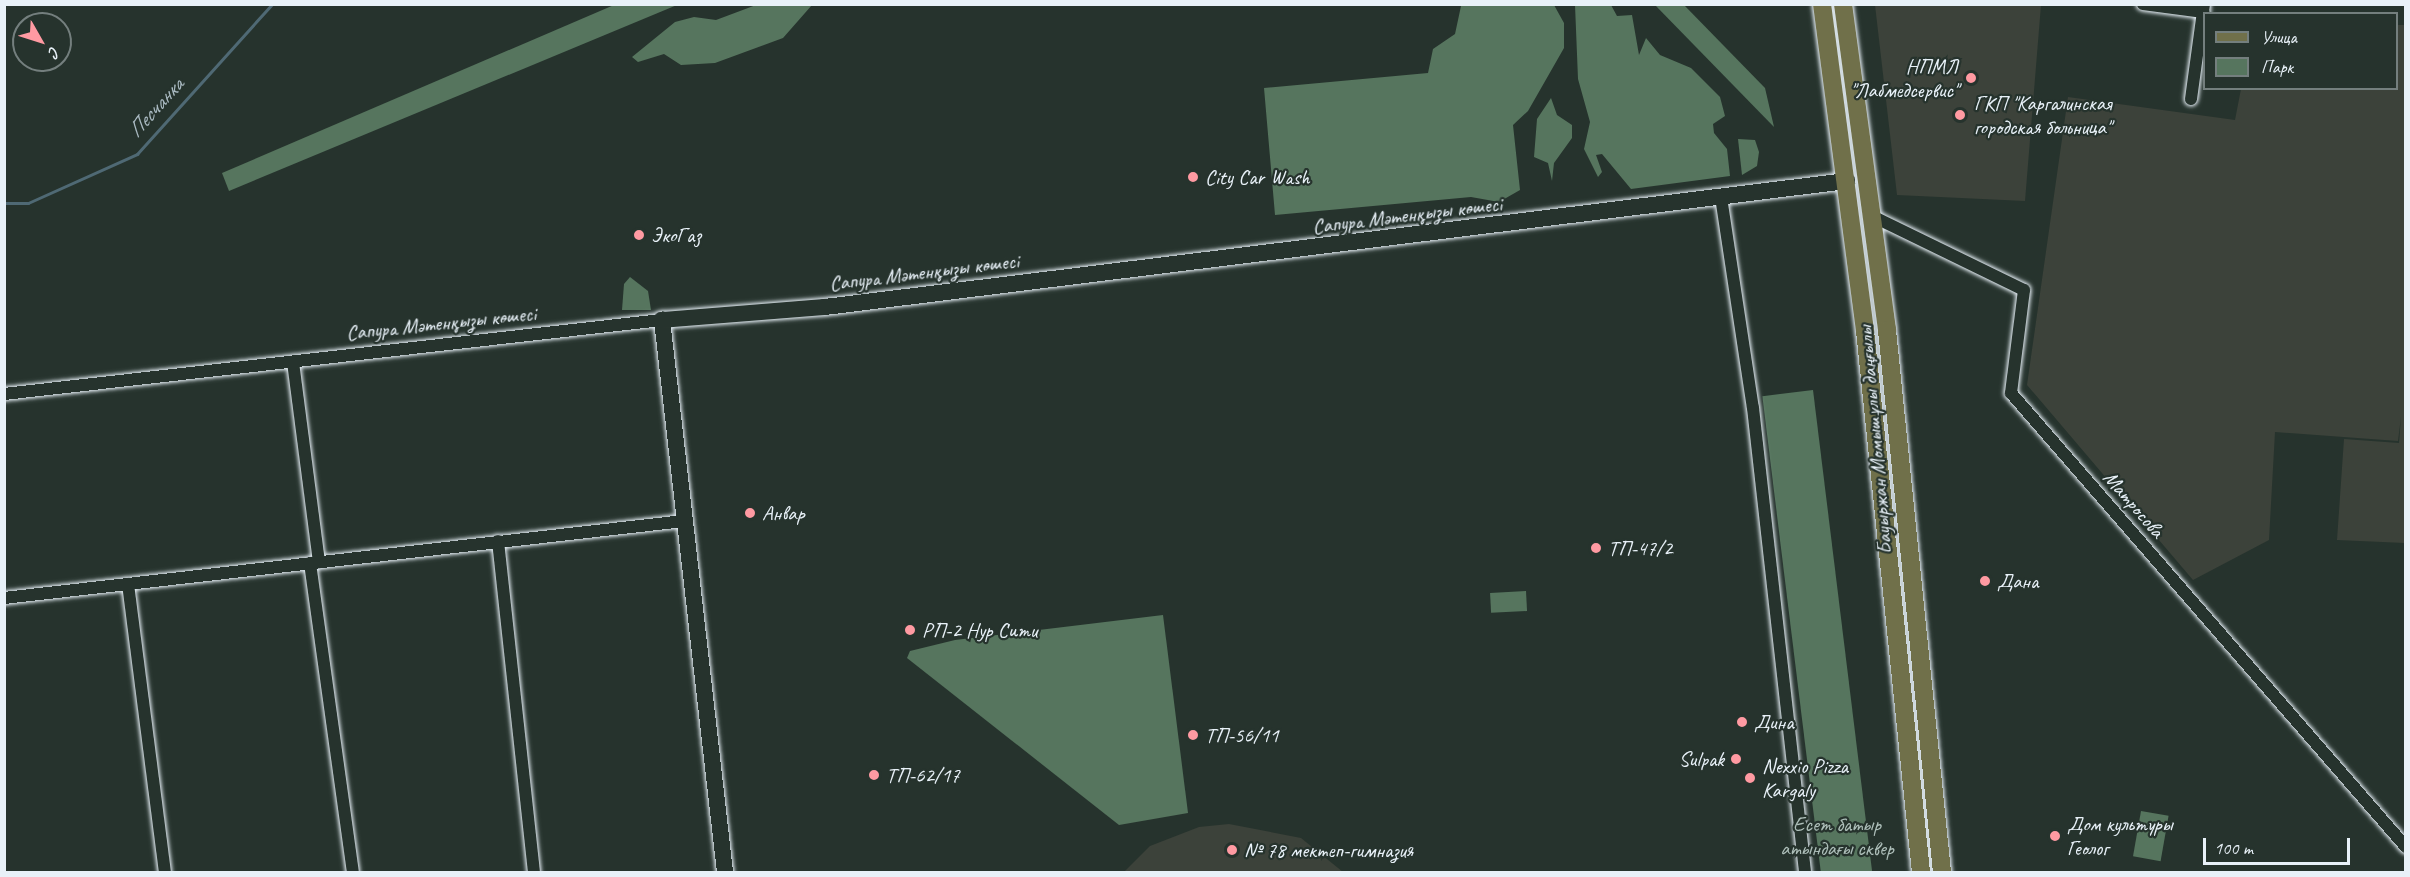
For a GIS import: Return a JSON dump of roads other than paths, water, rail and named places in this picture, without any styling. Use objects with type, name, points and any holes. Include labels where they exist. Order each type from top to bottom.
[{"type":"main road","name":"Бауыржан Момышұлы даңғылы","points":[[1822,4],[1865,330],[1920,873]]},
{"type":"main road","name":"Бауыржан Момышұлы даңғылы","points":[[1844,4],[1887,330],[1942,873]]},
{"type":"main road","points":[[1847,181],[1868,179]]},
{"type":"main road","points":[[1865,330],[1887,330]]},
{"type":"street","points":[[2143,4],[2203,8],[2191,99]]},
{"type":"street","name":"Сапура Мәтенқызы көшесі","points":[[4,394],[662,320],[825,307],[1847,181]]},
{"type":"street","points":[[1721,197],[1753,408],[1805,873]]},
{"type":"street","name":"Матросова","points":[[1872,216],[2024,290],[2012,393],[2406,847]]},
{"type":"street","points":[[662,320],[725,873]]},
{"type":"street","points":[[293,362],[314,562],[353,873]]},
{"type":"street","points":[[4,598],[684,521]]},
{"type":"street","points":[[498,541],[534,873]]},
{"type":"street","points":[[128,584],[165,873]]},
{"type":"waterway","name":"Песчанка","points":[[4,203],[28,203],[137,154],[272,4]]},
{"type":"place","name":"НПМЛ \"Лабмедсервис\"","points":[[1971,78]]},
{"type":"place","name":"ГКП \"Каргалинская городская больница\"","points":[[1960,115]]},
{"type":"place","name":"City Car Wash","points":[[1193,177]]},
{"type":"place","name":"ЭкоГаз","points":[[639,235]]},
{"type":"place","name":"Анвар","points":[[750,513]]},
{"type":"place","name":"ТП-47/2","points":[[1596,548]]},
{"type":"place","name":"Дана","points":[[1985,581]]},
{"type":"place","name":"РП-2 Нур Сити","points":[[910,630]]},
{"type":"place","name":"Дина","points":[[1742,722]]},
{"type":"place","name":"ТП-56/11","points":[[1193,735]]},
{"type":"place","name":"Sulpak","points":[[1736,759]]},
{"type":"place","name":"ТП-62/17","points":[[874,775]]},
{"type":"place","name":"Nexxio Pizza Kargaly","points":[[1750,778]]},
{"type":"place","name":"Дом культуры Геолог","points":[[2055,836]]},
{"type":"place","name":"№ 78 мектеп-гимназия","points":[[1232,850]]},
{"type":"park label","name":"Есет батыр атындағы сквер","points":[[1837,836]]}]
